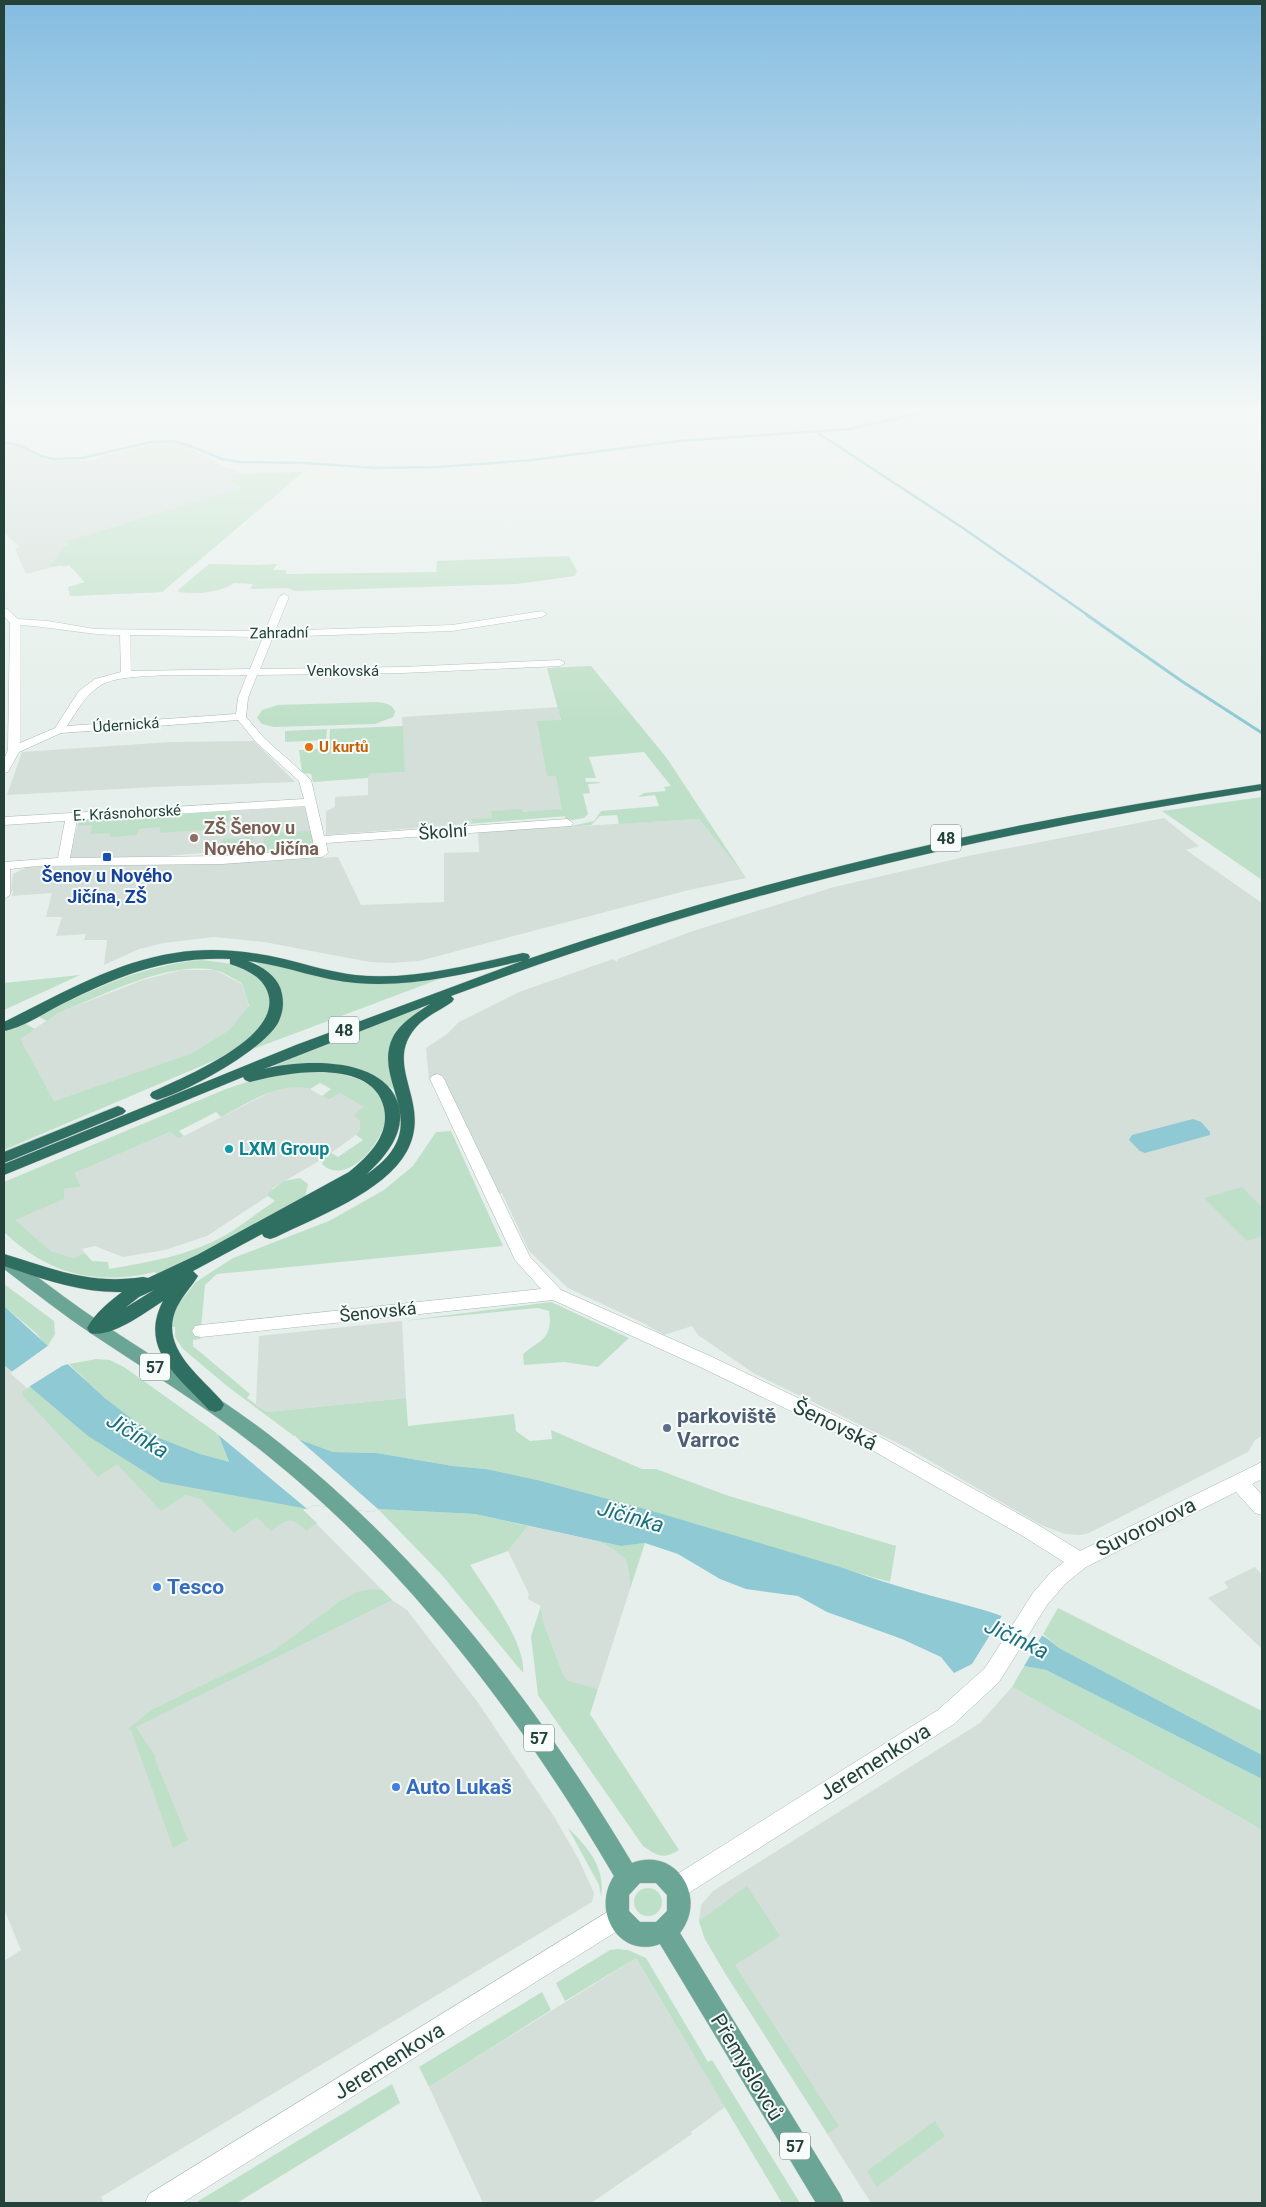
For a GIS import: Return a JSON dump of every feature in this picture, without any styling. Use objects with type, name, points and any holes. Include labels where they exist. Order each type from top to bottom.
[{"type":"highway","name":"48","points":[[9,1162],[160,1100],[526,960],[673,909],[900,848],[1058,815],[1262,781]]},
{"type":"highway","name":"48","points":[[526,960],[679,915],[898,856],[1064,820],[1262,787]]},
{"type":"highway","points":[[4,1027],[116,974],[174,957],[214,955],[263,959],[332,975],[381,980],[437,974],[526,960]]},
{"type":"highway","points":[[160,1100],[237,1054],[261,1035],[275,1014],[277,997],[266,977],[243,963],[214,955]]},
{"type":"highway","points":[[96,1328],[117,1322],[170,1287],[365,1184],[392,1161],[406,1137],[409,1124],[409,1112],[395,1066],[395,1051],[400,1038],[418,1018],[445,1001],[526,960]]},
{"type":"highway","points":[[96,1328],[106,1313],[124,1298],[355,1176],[370,1163],[388,1138],[393,1120],[393,1109],[386,1091],[373,1081],[352,1073],[322,1067],[299,1067],[261,1073],[160,1100]]},
{"type":"highway","points":[[4,1260],[55,1277],[100,1286],[139,1284],[184,1268]]},
{"type":"highway","points":[[206,1267],[186,1282],[175,1294],[164,1318],[162,1334],[169,1352],[215,1405]]},
{"type":"main road","name":"57","points":[[4,1260],[96,1328],[215,1405],[276,1451],[343,1509],[391,1556],[438,1608],[532,1728],[590,1814],[628,1878]]},
{"type":"main road","points":[[654,1871],[667,1877],[676,1888],[680,1901],[679,1911],[672,1924],[665,1930],[652,1935],[637,1933],[625,1926],[619,1917],[616,1908],[617,1893],[628,1878],[640,1872],[654,1871]]},
{"type":"main road","name":"Přemyslovců","points":[[665,1930],[831,2203]]},
{"type":"street","points":[[284,597],[271,634],[243,698],[241,717],[260,740],[305,780],[321,847]]},
{"type":"street","points":[[4,611],[15,622],[16,648],[14,750],[4,770]]},
{"type":"street","name":"Zahradní","points":[[15,622],[48,624],[95,632],[271,634],[452,628],[542,614]]},
{"type":"street","points":[[125,632],[126,674]]},
{"type":"street","points":[[4,651],[16,648]]},
{"type":"street","name":"Venkovská","points":[[60,730],[83,694],[99,681],[126,674],[402,670],[560,663]]},
{"type":"street","name":"Údernická","points":[[14,750],[60,730],[241,717]]},
{"type":"street","name":"E. Krásnohorské","points":[[4,821],[310,802]]},
{"type":"street","points":[[63,862],[72,816]]},
{"type":"street","name":"Školní","points":[[4,866],[37,862],[222,860],[321,847],[567,823]]},
{"type":"street","points":[[4,870],[4,895]]},
{"type":"street","name":"Šenovská","points":[[436,1079],[523,1260],[555,1294],[877,1444],[1028,1529],[1079,1561]]},
{"type":"street","name":"Šenovská","points":[[201,1331],[555,1294]]},
{"type":"street","name":"Suvorovova","points":[[1040,1598],[1058,1578],[1079,1561],[1262,1470]]},
{"type":"street","points":[[1238,1482],[1262,1507]]},
{"type":"street","name":"Jeremenkova","points":[[676,1888],[946,1717],[992,1675],[1040,1598]]},
{"type":"street","name":"Jeremenkova","points":[[158,2203],[619,1917]]},
{"type":"shaded area","points":[[4,514],[254,514],[162,592],[70,596],[68,587],[85,583],[69,565],[63,567],[61,565],[26,574],[15,549],[19,546],[4,533]]},
{"type":"shaded area","points":[[558,707],[581,815],[326,835],[326,811],[335,807],[335,797],[368,795],[368,774],[405,772],[402,717]]},
{"type":"shaded area","points":[[254,741],[295,782],[7,795],[22,752],[171,742]]},
{"type":"shaded area","name":"ZŠ Šenov u Nového Jičína","points":[[304,806],[315,846],[300,851],[217,852],[165,856],[70,859],[79,819]]},
{"type":"shaded area","points":[[1164,818],[1199,846],[1186,850],[1262,903],[1262,1436],[1255,1440],[1248,1452],[1089,1533],[1081,1535],[1065,1534],[1041,1525],[906,1447],[755,1374],[698,1335],[692,1326],[664,1335],[643,1323],[568,1288],[529,1251],[502,1193],[498,1193],[443,1079],[429,1080],[426,1048],[447,1034],[459,1022],[519,992],[613,959],[617,962],[618,959],[693,931],[834,887],[973,855]]},
{"type":"shaded area","points":[[699,819],[746,878],[689,890],[419,961],[370,962],[264,942],[214,937],[164,943],[139,949],[104,965],[107,940],[84,940],[86,934],[56,936],[62,917],[46,917],[52,893],[12,896],[13,891],[11,891],[13,874],[27,867],[219,864],[338,857],[361,905],[444,902],[444,853],[479,852],[478,832]]},
{"type":"shaded area","points":[[181,970],[215,970],[242,984],[249,1007],[229,1030],[192,1053],[54,1101],[19,1039],[58,1013],[143,980]]},
{"type":"shaded area","points":[[285,1087],[310,1089],[329,1100],[340,1093],[365,1107],[360,1121],[360,1129],[356,1135],[324,1158],[273,1188],[268,1196],[207,1236],[165,1250],[123,1257],[95,1246],[82,1249],[85,1253],[73,1258],[51,1251],[14,1220],[63,1199],[64,1189],[81,1187],[75,1173],[170,1132],[178,1137],[184,1136],[273,1091]]},
{"type":"shaded area","points":[[402,1321],[406,1398],[267,1412],[256,1404],[259,1336]]},
{"type":"shaded area","points":[[4,1365],[57,1411],[306,1508],[303,1510],[392,1600],[407,1610],[479,1704],[555,1818],[579,1860],[594,1893],[592,1902],[101,2197],[104,2203],[4,2203],[4,1961],[21,1950],[4,1909]]},
{"type":"shaded area","points":[[528,1526],[598,1541],[621,1554],[629,1567],[630,1589],[598,1689],[568,1682],[563,1674],[543,1621],[541,1606],[528,1599],[529,1594],[508,1551]]},
{"type":"shaded area","points":[[1255,1567],[1262,1575],[1261,1648],[1208,1598],[1228,1588],[1224,1582]]},
{"type":"shaded area","points":[[1012,1687],[1262,1830],[1262,2203],[871,2203],[705,1939],[699,1921],[701,1905],[713,1891],[980,1723]]},
{"type":"shaded area","points":[[636,1958],[725,2107],[691,2132],[692,2134],[591,2203],[483,2203],[429,2087]]},
{"type":"green space","points":[[156,514],[254,514],[162,592],[70,596],[68,587],[85,582],[69,565],[49,567],[65,546],[70,544],[65,542]]},
{"type":"green space","points":[[569,556],[577,571],[575,576],[517,584],[295,591],[287,588],[250,589],[253,584],[234,583],[222,589],[207,592],[190,593],[177,591],[209,564],[277,564],[273,570],[286,570],[286,574],[436,572],[437,561]]},
{"type":"green space","points":[[591,666],[666,757],[746,878],[699,819],[619,824],[617,815],[600,816],[591,825],[567,827],[594,821],[601,811],[659,806],[655,795],[638,797],[644,793],[666,791],[664,787],[671,786],[644,752],[589,757],[596,778],[585,778],[586,782],[600,783],[588,784],[590,793],[583,794],[588,814],[584,818],[566,821],[565,816],[466,824],[472,823],[472,819],[492,818],[491,811],[521,809],[523,812],[562,809],[556,776],[547,776],[537,721],[561,720],[547,668]]},
{"type":"green space","points":[[386,703],[391,706],[395,712],[393,717],[375,724],[274,727],[262,724],[257,718],[262,710],[278,705]]},
{"type":"green space","points":[[403,726],[405,772],[369,774],[368,778],[313,782],[311,774],[302,773],[299,750],[329,748],[330,729]]},
{"type":"green space","points":[[327,729],[326,740],[285,742],[285,731]]},
{"type":"green space","points":[[1262,797],[1262,880],[1162,811]]},
{"type":"green space","points":[[231,810],[227,828],[160,833],[160,827],[139,829],[137,835],[110,837],[110,833],[90,834],[92,825],[78,826],[79,819]]},
{"type":"green space","points":[[311,831],[315,846],[300,851],[262,852],[265,833]]},
{"type":"green space","points":[[253,837],[252,847],[222,849],[223,839]]},
{"type":"green space","points":[[201,960],[243,967],[258,975],[263,981],[272,1003],[261,1028],[244,1044],[220,1058],[4,1150],[4,1032],[24,1023],[35,1029],[20,1039],[54,1101],[192,1053],[229,1030],[249,1006],[242,983],[215,970],[196,969],[156,975],[58,1013],[47,1021],[37,1016],[116,980],[178,963]]},
{"type":"green space","points":[[255,962],[329,978],[442,978],[251,1050],[269,1032],[283,1009],[282,992],[271,975]]},
{"type":"green space","points":[[80,975],[4,1010],[4,983]]},
{"type":"green space","points":[[422,1009],[401,1029],[393,1089],[369,1074],[339,1065],[309,1063],[274,1066],[276,1064]]},
{"type":"green space","points":[[307,1070],[336,1073],[355,1078],[380,1093],[386,1105],[386,1119],[380,1135],[360,1161],[347,1169],[334,1170],[322,1164],[324,1158],[330,1152],[338,1157],[363,1140],[356,1135],[360,1129],[360,1121],[354,1115],[364,1107],[340,1093],[329,1100],[322,1096],[331,1089],[320,1083],[310,1089],[287,1088],[264,1095],[221,1117],[216,1112],[179,1131],[184,1136],[178,1138],[170,1132],[75,1173],[81,1187],[64,1189],[64,1199],[15,1220],[51,1251],[73,1258],[85,1253],[92,1261],[108,1262],[109,1269],[138,1264],[196,1249],[231,1232],[275,1201],[268,1196],[268,1193],[284,1181],[300,1178],[308,1184],[305,1197],[179,1265],[157,1275],[155,1272],[112,1278],[92,1277],[55,1267],[38,1258],[4,1232],[4,1182],[226,1089],[259,1078]]},
{"type":"green space","points":[[451,1131],[503,1246],[217,1274],[205,1285],[200,1339],[193,1340],[193,1346],[250,1394],[247,1398],[267,1412],[406,1398],[408,1426],[514,1414],[516,1431],[530,1441],[552,1439],[551,1430],[642,1469],[656,1469],[726,1495],[896,1546],[890,1582],[486,1469],[453,1466],[377,1453],[333,1452],[298,1439],[227,1386],[183,1349],[175,1337],[175,1327],[169,1327],[176,1307],[196,1282],[233,1258],[329,1221],[384,1190],[413,1166],[436,1132]]},
{"type":"green space","points":[[1242,1187],[1262,1207],[1262,1236],[1247,1241],[1204,1198]]},
{"type":"green space","points":[[4,1284],[54,1321],[55,1334],[47,1347],[36,1333],[4,1306]]},
{"type":"green space","points":[[551,1302],[629,1338],[598,1367],[564,1362],[524,1365],[523,1354],[541,1341],[548,1333],[549,1311],[538,1308],[402,1321]]},
{"type":"green space","points":[[96,1359],[110,1360],[124,1367],[218,1434],[229,1463],[161,1440],[120,1411],[69,1364]]},
{"type":"green space","points":[[30,1387],[88,1436],[161,1482],[306,1508],[303,1510],[317,1523],[306,1531],[289,1520],[271,1531],[257,1517],[234,1533],[201,1499],[185,1495],[161,1511],[117,1464],[98,1477],[22,1395],[23,1391]]},
{"type":"green space","points":[[378,1509],[475,1514],[528,1526],[508,1551],[470,1565],[495,1602],[512,1633],[523,1661],[523,1673],[441,1574]]},
{"type":"green space","points":[[598,1541],[621,1546],[645,1543],[630,1589],[629,1570],[624,1559]]},
{"type":"green space","points":[[371,1589],[382,1590],[392,1600],[136,1727],[156,1757],[155,1759],[188,1840],[173,1848],[131,1730],[127,1730],[151,1710],[275,1650],[340,1601],[357,1592]]},
{"type":"green space","points":[[541,1606],[543,1621],[563,1674],[568,1681],[598,1689],[590,1714],[679,1850],[664,1856],[643,1846],[538,1695],[531,1636]]},
{"type":"green space","points":[[1058,1608],[1262,1711],[1262,1755],[1059,1648],[1043,1634]]},
{"type":"green space","points":[[1024,1666],[1046,1670],[1262,1779],[1262,1830],[1012,1687]]},
{"type":"green space","points":[[568,1828],[594,1858],[601,1876],[601,1896],[599,1885]]},
{"type":"green space","points":[[747,1886],[780,1936],[735,1965],[839,2126],[828,2134],[725,1973],[705,1939],[699,1921]]},
{"type":"green space","points":[[648,1888],[658,1892],[662,1902],[658,1912],[648,1916],[638,1912],[634,1902],[638,1892]]},
{"type":"green space","points":[[610,1950],[628,1950],[646,1958],[708,2062],[712,2060],[800,2203],[782,2203],[636,1958],[565,2001],[556,1983]]},
{"type":"green space","points":[[542,1992],[551,2010],[429,2087],[419,2067]]},
{"type":"green space","points":[[392,2084],[400,2103],[237,2203],[195,2203]]},
{"type":"green space","points":[[935,2121],[945,2136],[877,2187],[867,2171]]},
{"type":"water","points":[[1193,1119],[1201,1122],[1210,1132],[1210,1135],[1145,1153],[1140,1151],[1129,1140],[1132,1135]]},
{"type":"water","name":"Jičínka","points":[[4,1306],[106,1399],[154,1436],[200,1454],[229,1462],[218,1434],[298,1439],[333,1452],[377,1453],[453,1466],[486,1469],[541,1481],[652,1511],[840,1567],[903,1588],[978,1608],[1029,1628],[1059,1648],[1262,1755],[1262,1779],[1046,1670],[1024,1666],[972,1664],[954,1673],[941,1657],[902,1639],[827,1612],[798,1596],[746,1589],[720,1579],[678,1554],[645,1543],[621,1546],[475,1514],[378,1509],[373,1512],[313,1505],[308,1509],[161,1482],[88,1436],[4,1365]]},
{"type":"pier","points":[[49,1345],[71,1363],[62,1366],[27,1388],[10,1373]]},
{"type":"pier","points":[[216,1433],[254,1437],[295,1436],[378,1509],[373,1512],[313,1505],[308,1509]]},
{"type":"pier","points":[[1003,1614],[1044,1632],[1023,1668],[976,1666],[972,1664]]},
{"type":"waterway","points":[[942,514],[1089,616]]},
{"type":"waterway","points":[[1087,615],[1183,682],[1262,733]]},
{"type":"place","name":"U kurtů","points":[[309,747]]},
{"type":"place","name":"ZŠ Šenov u Nového Jičína","points":[[194,838]]},
{"type":"place","name":"Šenov u Nového Jičína, ZŠ","points":[[107,857]]},
{"type":"place","name":"LXM Group","points":[[229,1149]]},
{"type":"place","name":"parkoviště Varroc","points":[[667,1428]]},
{"type":"place","name":"Tesco","points":[[157,1587]]},
{"type":"place","name":"Auto Lukaš","points":[[396,1787]]}]
